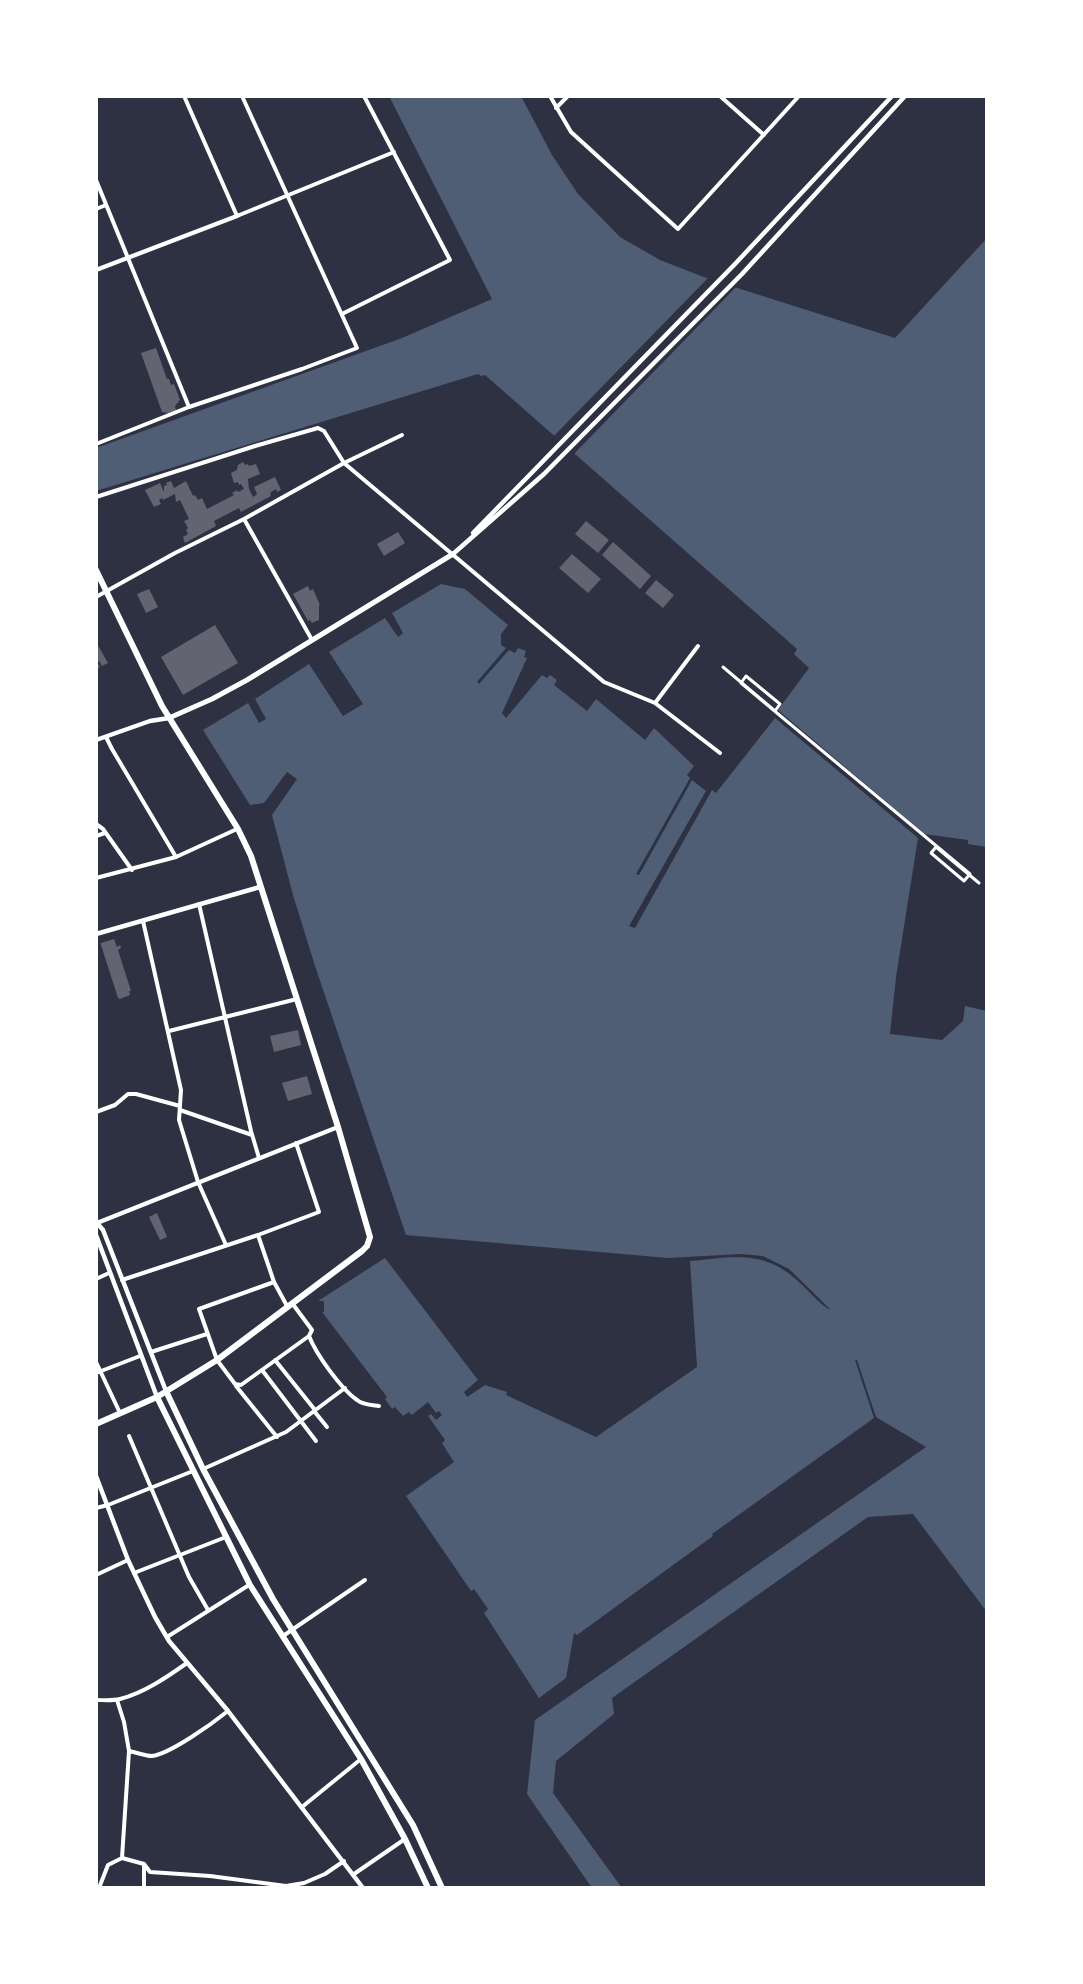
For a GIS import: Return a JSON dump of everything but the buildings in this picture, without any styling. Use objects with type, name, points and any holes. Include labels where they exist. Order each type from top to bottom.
[{"type":"main road","points":[[169,718],[212,699],[453,554]]},
{"type":"main road","points":[[96,570],[169,718],[238,829],[251,856],[370,1233],[369,1241],[362,1251],[217,1360],[157,1397],[96,1424]]},
{"type":"main road","points":[[166,1391],[203,1469],[273,1599],[413,1825],[442,1888]]},
{"type":"main road","points":[[157,1397],[250,1585],[361,1759],[405,1839],[428,1888]]},
{"type":"street","points":[[184,96],[237,216]]},
{"type":"street","points":[[96,444],[189,407],[357,348],[242,96]]},
{"type":"street","points":[[342,314],[450,260],[364,96]]},
{"type":"street","points":[[550,96],[571,132],[678,229],[799,96]]},
{"type":"street","points":[[556,108],[567,96]]},
{"type":"street","points":[[720,96],[764,135]]},
{"type":"street","points":[[453,554],[735,264],[892,96]]},
{"type":"street","points":[[453,554],[544,474],[742,274],[905,96]]},
{"type":"street","points":[[96,270],[394,152]]},
{"type":"street","points":[[96,180],[189,407]]},
{"type":"street","points":[[96,209],[106,205]]},
{"type":"street","points":[[96,496],[318,428],[324,431],[344,463],[604,682],[655,703],[720,753]]},
{"type":"street","points":[[96,597],[344,463],[402,435]]},
{"type":"street","points":[[244,519],[312,640]]},
{"type":"street","points":[[655,703],[698,646]]},
{"type":"street","points":[[723,667],[775,711],[780,704],[746,676],[741,683],[970,874],[964,881],[931,853],[936,847],[945,854],[962,869],[971,876],[979,883]]},
{"type":"street","points":[[96,740],[150,721],[169,718]]},
{"type":"street","points":[[106,737],[176,857]]},
{"type":"street","points":[[96,824],[132,870]]},
{"type":"street","points":[[96,878],[176,857],[238,829]]},
{"type":"street","points":[[96,836],[105,833]]},
{"type":"street","points":[[96,934],[260,887]]},
{"type":"street","points":[[200,904],[259,1158]]},
{"type":"street","points":[[143,921],[170,1030],[181,1090],[179,1120],[198,1182],[226,1245]]},
{"type":"street","points":[[170,1030],[297,999]]},
{"type":"street","points":[[96,1112],[116,1105],[128,1094],[136,1094],[252,1135]]},
{"type":"street","points":[[166,1391],[103,1230],[96,1223],[338,1127]]},
{"type":"street","points":[[122,1280],[258,1235],[319,1212],[296,1143]]},
{"type":"street","points":[[96,1235],[157,1397]]},
{"type":"street","points":[[235,1384],[241,1385],[309,1336],[312,1330],[289,1304],[274,1282],[258,1235]]},
{"type":"street","points":[[96,1280],[109,1273]]},
{"type":"street","points":[[274,1282],[199,1309],[217,1360],[277,1437]]},
{"type":"street","points":[[150,1352],[207,1334]]},
{"type":"street","points":[[309,1336],[315,1352],[357,1401],[379,1406]]},
{"type":"street","points":[[98,1372],[140,1356]]},
{"type":"street","points":[[275,1360],[327,1427]]},
{"type":"street","points":[[96,1362],[98,1372],[120,1414]]},
{"type":"street","points":[[262,1370],[316,1441]]},
{"type":"street","points":[[203,1469],[277,1437],[345,1388]]},
{"type":"street","points":[[129,1436],[179,1555],[208,1610]]},
{"type":"street","points":[[96,1508],[193,1472]]},
{"type":"street","points":[[96,1476],[128,1560],[167,1637],[228,1711],[363,1888]]},
{"type":"street","points":[[134,1573],[226,1537]]},
{"type":"street","points":[[96,1575],[128,1560]]},
{"type":"street","points":[[283,1636],[365,1580]]},
{"type":"street","points":[[167,1637],[250,1585]]},
{"type":"street","points":[[96,1700],[117,1700],[148,1688],[187,1663]]},
{"type":"street","points":[[117,1700],[129,1751],[122,1858]]},
{"type":"street","points":[[129,1751],[152,1756],[175,1746],[211,1725],[228,1711]]},
{"type":"street","points":[[302,1807],[361,1759]]},
{"type":"street","points":[[354,1874],[405,1839]]},
{"type":"street","points":[[99,1888],[108,1865],[122,1858],[144,1864],[150,1872],[210,1876],[250,1885],[286,1886],[304,1883],[325,1874],[344,1861]]},
{"type":"street","points":[[144,1864],[144,1888]]},
{"type":"water","points":[[389,96],[521,96],[552,155],[578,194],[620,237],[660,260],[709,279],[895,338],[987,238],[987,847],[968,844],[968,840],[924,834],[778,710],[809,668],[794,654],[797,649],[485,375],[478,374],[96,491],[96,448],[402,338],[492,299]]},
{"type":"water","points":[[441,584],[465,589],[508,625],[501,634],[501,645],[506,648],[477,682],[479,684],[509,650],[515,653],[518,648],[526,651],[524,657],[527,658],[502,713],[506,718],[542,675],[547,678],[550,675],[557,680],[554,685],[587,711],[596,699],[645,740],[654,728],[694,766],[687,775],[690,778],[636,874],[639,875],[692,780],[706,791],[629,926],[635,928],[712,790],[716,793],[775,718],[918,838],[896,977],[890,1034],[942,1040],[963,1021],[965,1006],[987,1011],[987,1612],[913,1514],[868,1517],[612,1698],[614,1714],[556,1761],[553,1793],[622,1888],[592,1888],[527,1794],[535,1720],[926,1447],[876,1417],[857,1360],[855,1360],[874,1418],[712,1534],[713,1536],[577,1635],[574,1633],[566,1678],[539,1698],[484,1613],[488,1609],[474,1589],[471,1591],[406,1496],[454,1462],[442,1443],[445,1440],[428,1416],[431,1414],[436,1420],[442,1415],[439,1411],[436,1413],[428,1402],[412,1415],[409,1412],[403,1416],[395,1407],[392,1409],[385,1399],[387,1397],[322,1312],[324,1312],[324,1301],[318,1301],[385,1258],[478,1380],[464,1392],[467,1397],[485,1385],[507,1392],[506,1395],[596,1437],[697,1367],[690,1261],[735,1257],[761,1260],[787,1272],[831,1310],[789,1269],[763,1256],[741,1254],[668,1258],[406,1235],[315,966],[272,815],[297,779],[287,772],[264,803],[250,805],[203,730],[248,703],[259,723],[266,719],[255,699],[309,664],[343,716],[363,704],[329,652],[385,618],[398,637],[403,633],[392,613]]},
{"type":"pier","points":[[710,276],[738,285],[572,456],[552,438]]}]
